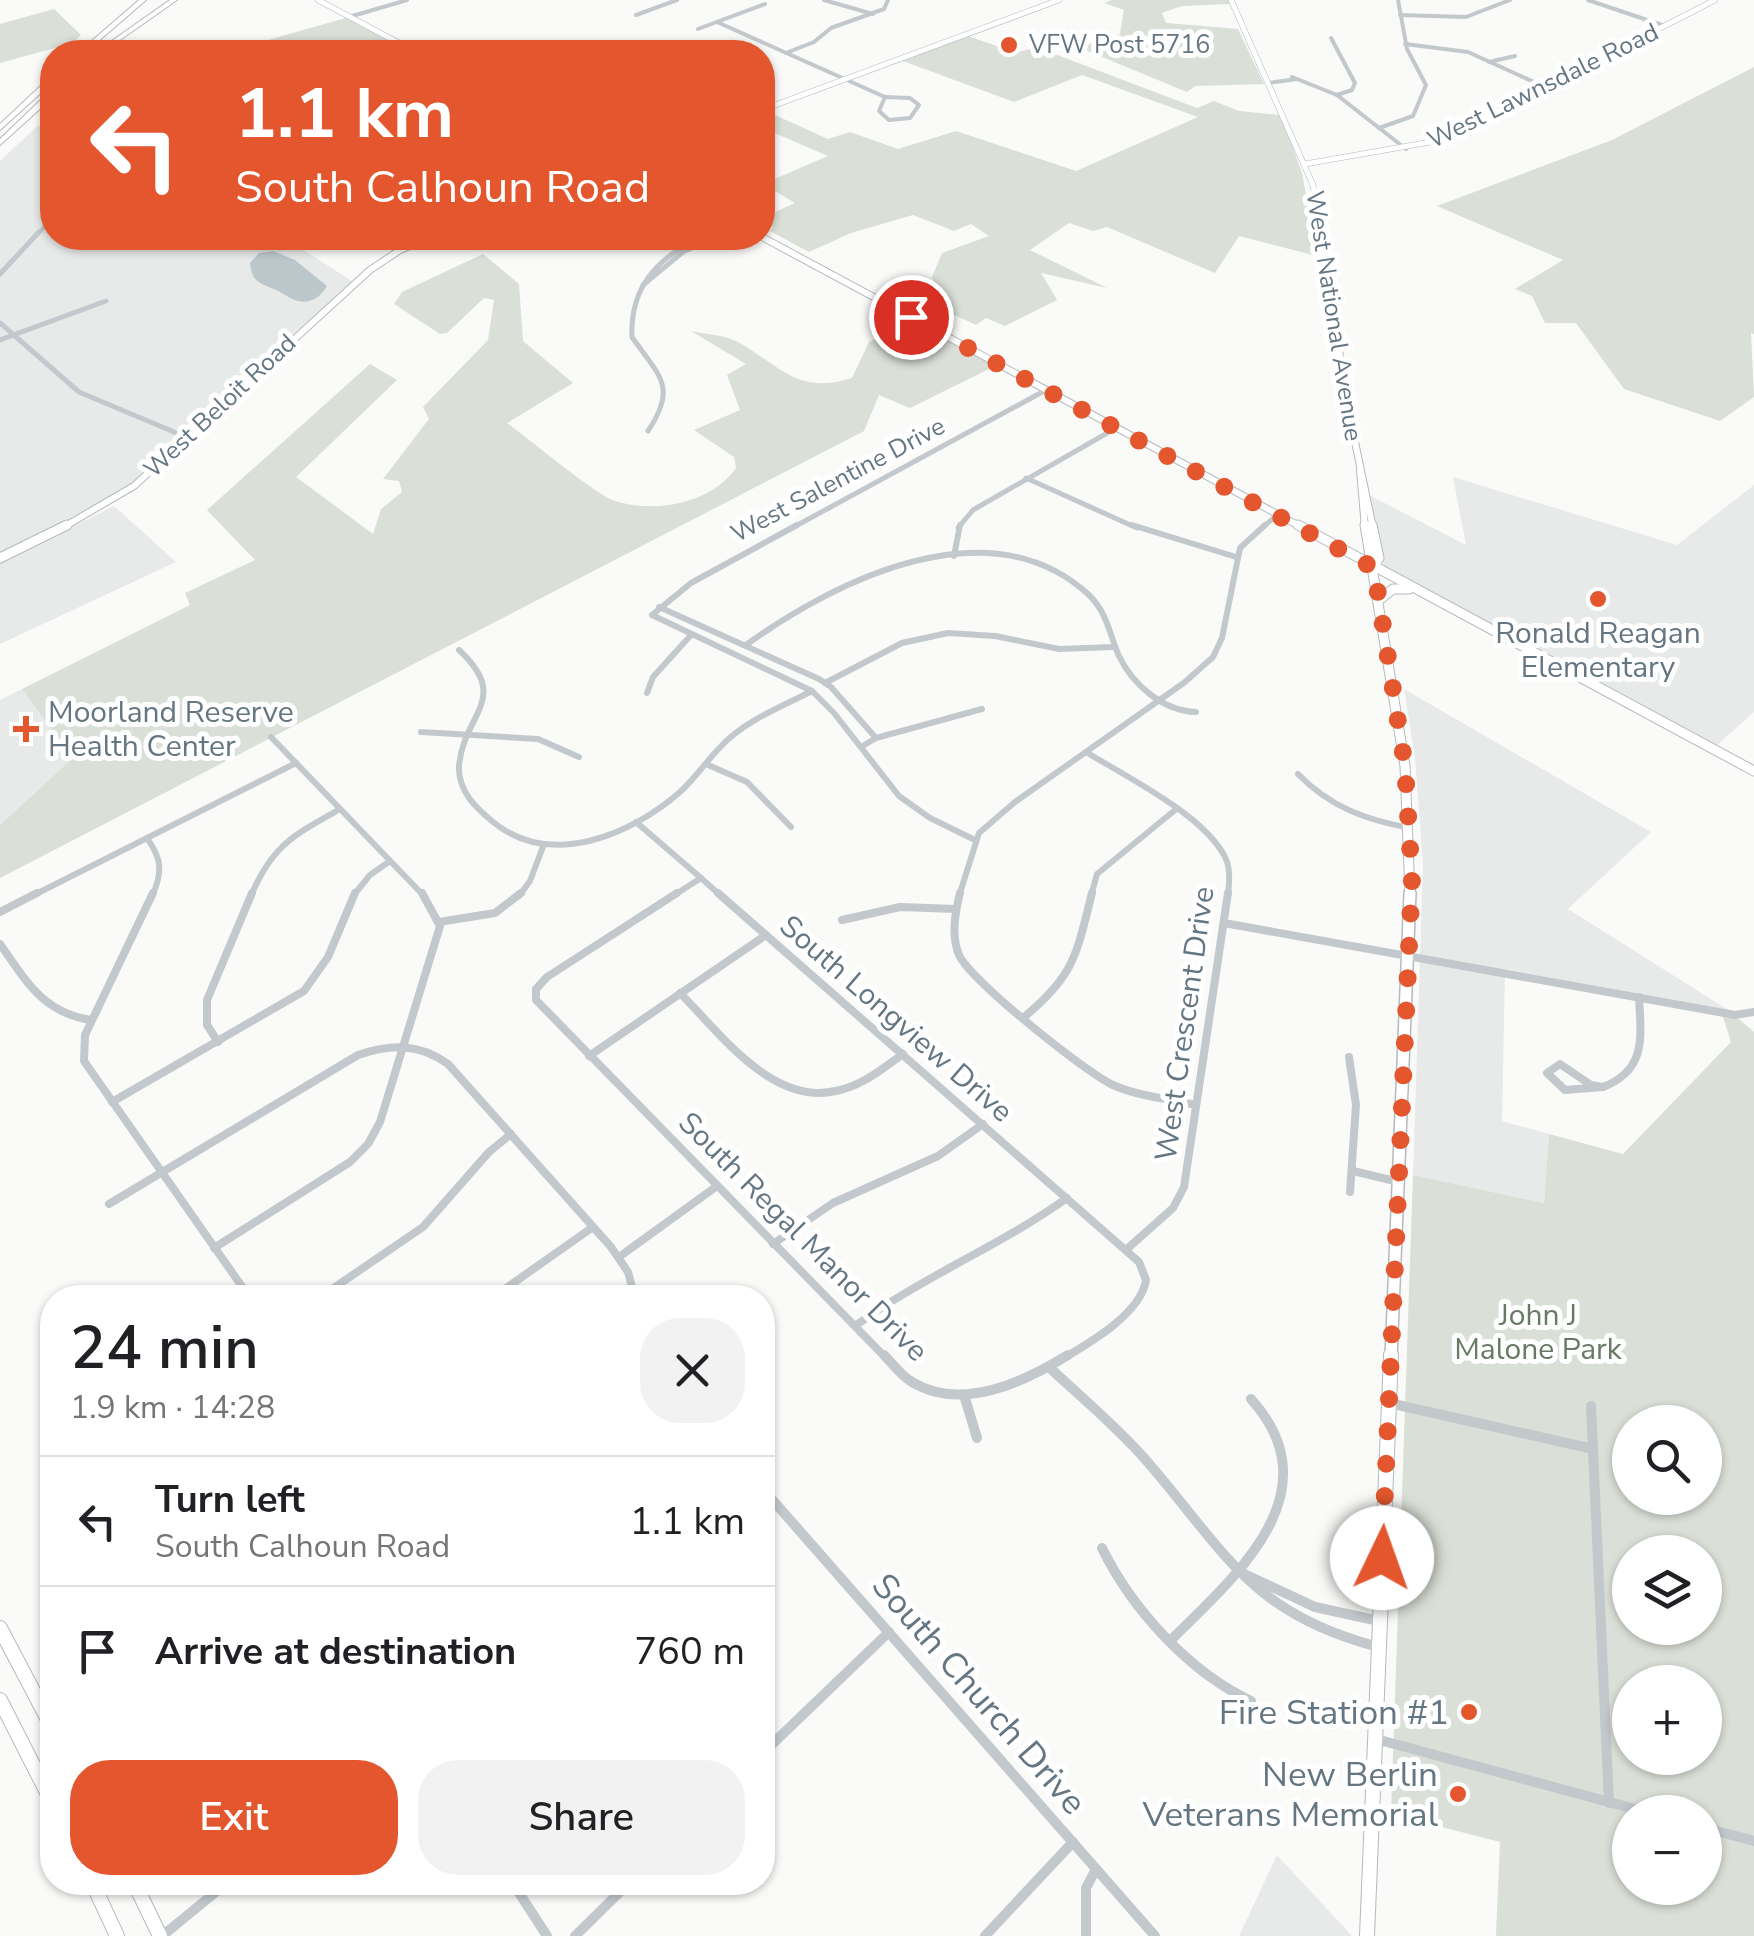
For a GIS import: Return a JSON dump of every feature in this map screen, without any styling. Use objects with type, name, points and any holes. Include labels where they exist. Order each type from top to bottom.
[{"type":"highway","points":[[96,40],[143,0]]},
{"type":"highway","points":[[116,40],[174,0]]},
{"type":"highway","points":[[0,128],[40,91]]},
{"type":"highway","points":[[0,143],[40,105]]},
{"type":"main road","points":[[318,0],[393,40]]},
{"type":"main road","points":[[775,105],[1059,0]]},
{"type":"main road","name":"West National Avenue","points":[[1230,0],[1306,164],[1316,198],[1360,470],[1379,558],[1374,568]]},
{"type":"main road","name":"West Lawnsdale Road","points":[[1306,164],[1442,140],[1715,0]]},
{"type":"main road","points":[[775,244],[1754,771]]},
{"type":"main road","name":"West Beloit Road","points":[[0,558],[71,525],[115,499],[370,270],[400,250]]},
{"type":"main road","name":"West National Avenue","points":[[1360,470],[1367,541],[1400,732],[1410,828],[1409,955],[1367,1936]]},
{"type":"main road","points":[[1342,551],[1360,550],[1367,541]]},
{"type":"main road","points":[[1379,600],[1392,589],[1415,590]]},
{"type":"main road","points":[[0,1628],[40,1703]]},
{"type":"main road","points":[[0,1700],[40,1778]]},
{"type":"main road","points":[[98,1895],[117,1936]]},
{"type":"main road","points":[[140,1895],[161,1936]]},
{"type":"street","points":[[349,17],[407,0]]},
{"type":"street","points":[[636,15],[676,0]]},
{"type":"street","points":[[824,0],[878,13]]},
{"type":"street","points":[[786,53],[814,42],[831,28],[878,13],[886,8],[888,0]]},
{"type":"street","points":[[1379,128],[1413,116],[1426,90],[1425,79],[1405,44],[1398,0]]},
{"type":"street","points":[[1400,15],[1463,17],[1510,0]]},
{"type":"street","points":[[1588,0],[1664,26]]},
{"type":"street","points":[[698,29],[764,4]]},
{"type":"street","points":[[717,22],[757,40]]},
{"type":"street","points":[[1331,38],[1355,83],[1352,90],[1337,95]]},
{"type":"street","points":[[1405,44],[1454,48],[1545,88]]},
{"type":"street","points":[[775,48],[884,97],[910,98],[920,105],[910,118],[889,120],[879,111],[884,97]]},
{"type":"street","points":[[1489,62],[1514,56]]},
{"type":"street","points":[[1268,83],[1294,78],[1337,95],[1406,149]]},
{"type":"street","points":[[0,274],[40,232]]},
{"type":"street","points":[[648,431],[663,412],[668,397],[660,371],[632,337],[631,318],[642,281],[656,266],[682,250]]},
{"type":"street","points":[[643,285],[682,250]]},
{"type":"street","points":[[656,266],[664,267]]},
{"type":"street","points":[[0,340],[106,301]]},
{"type":"street","points":[[0,323],[79,392],[186,437]]},
{"type":"street","name":"West Salentine Drive","points":[[656,609],[708,574],[1046,390]]},
{"type":"street","points":[[954,556],[953,540],[962,520],[986,500],[1116,428]]},
{"type":"street","points":[[1026,478],[1156,535],[1236,558]]},
{"type":"street","points":[[1196,1105],[1112,1086],[1023,1018],[970,972],[958,953],[954,932],[956,909],[975,840],[998,815],[1203,668],[1219,648],[1236,558],[1248,537],[1277,515]]},
{"type":"street","points":[[746,645],[795,610],[852,580],[905,562],[1000,556],[1056,572],[1096,604],[1113,647],[1134,682],[1178,710],[1196,712]]},
{"type":"street","points":[[876,738],[825,683],[746,645],[656,609],[654,619],[812,690],[834,710],[890,786],[917,810],[975,840]]},
{"type":"street","points":[[825,683],[902,643],[948,632],[995,636],[1059,649],[1113,647]]},
{"type":"street","points":[[647,693],[653,676],[691,635]]},
{"type":"street","points":[[459,650],[478,668],[484,682],[484,699],[459,774],[467,796],[500,828],[544,844],[593,841],[636,822],[680,792],[737,732],[812,690]]},
{"type":"street","points":[[861,747],[876,738],[982,709]]},
{"type":"street","points":[[420,732],[546,741],[579,757]]},
{"type":"street","points":[[214,1248],[350,1162],[368,1144],[377,1129],[404,1046],[439,922],[428,900],[271,736]]},
{"type":"street","points":[[1023,1018],[1046,1000],[1074,964],[1097,874],[1175,810],[1086,752]]},
{"type":"street","points":[[0,912],[296,762]]},
{"type":"street","points":[[706,764],[757,790],[791,827]]},
{"type":"street","points":[[1298,774],[1317,794],[1344,812],[1410,828]]},
{"type":"street","points":[[218,1042],[207,1026],[207,1000],[263,866],[286,839],[340,810]]},
{"type":"street","name":"West Crescent Drive","points":[[1126,1249],[1179,1201],[1224,922],[1228,868],[1216,844],[1175,810]]},
{"type":"street","name":"South Longview Drive","points":[[636,822],[1126,1249]]},
{"type":"street","points":[[146,838],[160,856],[160,879],[91,1020],[82,1044],[84,1061],[241,1285]]},
{"type":"street","points":[[439,922],[480,919],[516,900],[533,881],[544,844]]},
{"type":"street","points":[[112,1102],[314,982],[326,963],[354,889],[367,874],[390,861]]},
{"type":"street","name":"South Regal Manor Drive","points":[[700,878],[547,977],[536,993],[538,1004],[920,1388],[936,1394],[964,1395],[1050,1368],[1106,1330],[1143,1294],[1145,1272],[1126,1249]]},
{"type":"street","points":[[842,920],[900,907],[956,909]]},
{"type":"street","points":[[1224,922],[1735,1015],[1754,1012]]},
{"type":"street","points":[[588,1056],[766,935]]},
{"type":"street","points":[[0,944],[48,1009],[67,1018],[91,1020]]},
{"type":"street","points":[[680,993],[770,1078],[798,1092],[826,1096],[848,1091],[903,1054]]},
{"type":"street","points":[[1606,1088],[1591,1085],[1560,1064],[1548,1073],[1551,1081],[1562,1088],[1606,1088],[1620,1082],[1638,1060],[1639,997]]},
{"type":"street","points":[[110,1204],[358,1055],[404,1046],[427,1050],[445,1060],[619,1257],[630,1285]]},
{"type":"street","points":[[1349,1057],[1356,1076],[1350,1192]]},
{"type":"street","points":[[774,1244],[816,1212],[919,1167],[982,1124]]},
{"type":"street","points":[[338,1285],[424,1225],[453,1198],[490,1149],[510,1134]]},
{"type":"street","points":[[1353,1171],[1399,1182]]},
{"type":"street","points":[[619,1257],[717,1186]]},
{"type":"street","points":[[855,1326],[907,1288],[1011,1238],[1067,1198]]},
{"type":"street","points":[[510,1285],[593,1226]]},
{"type":"street","points":[[1050,1368],[1123,1436],[1252,1590],[1278,1610],[1327,1634],[1378,1646]]},
{"type":"street","points":[[964,1395],[977,1438]]},
{"type":"street","points":[[1173,1638],[1240,1572],[1272,1522],[1283,1472],[1278,1432],[1250,1399]]},
{"type":"street","points":[[1389,1404],[1593,1449]]},
{"type":"street","points":[[1374,1738],[1610,1802],[1591,1406]]},
{"type":"street","name":"South Church Drive","points":[[775,1503],[1155,1936]]},
{"type":"street","points":[[1102,1548],[1118,1580],[1215,1682],[1251,1701]]},
{"type":"street","points":[[1240,1572],[1315,1606],[1379,1621]]},
{"type":"street","points":[[775,1742],[889,1632]]},
{"type":"street","points":[[1722,1833],[1754,1842]]},
{"type":"street","points":[[985,1936],[1072,1842]]},
{"type":"street","points":[[1086,1936],[1086,1888],[1096,1869]]},
{"type":"street","points":[[161,1936],[212,1895]]},
{"type":"street","points":[[520,1895],[547,1936]]},
{"type":"street","points":[[576,1936],[617,1895]]},
{"type":"shaded area","points":[[40,126],[40,250],[304,250],[355,283],[134,486],[0,558],[0,161]]},
{"type":"shaded area","points":[[273,251],[295,260],[327,286],[323,292],[302,302],[257,281],[250,263],[259,253]]},
{"type":"shaded area","name":"Ronald Reagan Elementary","points":[[1453,477],[1677,545],[1754,485],[1754,712],[1716,746],[1384,568],[1369,495],[1466,545]]},
{"type":"shaded area","points":[[114,506],[176,562],[0,644],[0,563]]},
{"type":"shaded area","name":"Moorland Reserve Health Center","points":[[22,689],[73,758],[0,825],[0,700]]},
{"type":"shaded area","points":[[1404,689],[1651,832],[1568,909],[1733,1013],[1505,969],[1502,1121],[1549,1134],[1544,1203],[1413,1175],[1423,865],[1415,758]]},
{"type":"shaded area","points":[[1277,1855],[1352,1936],[1239,1936]]},
{"type":"green space","points":[[1228,0],[1230,4],[1182,6],[1162,13],[1166,23],[1238,29],[1264,84],[1195,86],[1187,92],[1078,47],[1120,34],[1124,10],[1104,3]]},
{"type":"green space","points":[[54,9],[81,35],[76,40],[40,40],[40,52],[0,63],[0,24]]},
{"type":"green space","points":[[349,17],[393,40],[268,40]]},
{"type":"green space","points":[[968,36],[1016,53],[1036,47],[1197,108],[1214,101],[1239,111],[1281,115],[1302,173],[1317,256],[1239,236],[1215,273],[1107,227],[1093,231],[1069,223],[1030,250],[1107,288],[1041,273],[1057,300],[1005,326],[986,318],[976,325],[948,312],[936,317],[935,324],[922,317],[942,299],[932,277],[942,253],[989,236],[971,224],[954,231],[913,215],[851,233],[809,252],[775,234],[775,212],[795,203],[775,191],[775,179],[828,156],[775,133],[775,115],[828,139],[850,132],[898,149],[956,131],[1076,171],[1198,117],[1082,75],[1014,102],[903,61]]},
{"type":"green space","points":[[1754,67],[1754,397],[1720,421],[1624,389],[1576,323],[1545,323],[1532,296],[1515,289],[1563,260],[1437,206],[1612,140]]},
{"type":"green space","points":[[483,254],[519,284],[523,341],[573,383],[507,423],[593,488],[631,505],[665,506],[698,497],[713,490],[736,468],[734,457],[694,430],[740,410],[727,375],[746,364],[691,331],[733,340],[791,376],[817,383],[852,378],[869,342],[912,321],[995,366],[910,408],[879,395],[864,431],[0,878],[0,825],[73,758],[22,689],[190,605],[185,593],[255,560],[207,510],[370,364],[397,380],[296,477],[373,534],[381,509],[402,492],[399,481],[383,479],[429,419],[423,407],[488,340],[494,300],[484,298],[447,333],[440,334],[394,304],[402,292]]},
{"type":"green space","name":"John J Malone Park","points":[[1723,1017],[1739,1019],[1754,1032],[1754,1936],[1496,1936],[1500,1842],[1391,1814],[1413,1175],[1544,1203],[1549,1134],[1623,1154],[1731,1042]]},
{"type":"place","name":"VFW Post 5716","points":[[1009,45]]},
{"type":"place","name":"Ronald Reagan Elementary","points":[[1598,599]]},
{"type":"place","name":"Moorland Reserve Health Center","points":[[26,729]]},
{"type":"place","name":"Fire Station #1","points":[[1469,1712]]},
{"type":"place","name":"New Berlin Veterans Memorial","points":[[1458,1794]]},
{"type":"route","points":[[911,317],[1374,568],[1405,766],[1412,879],[1382,1558]]}]
